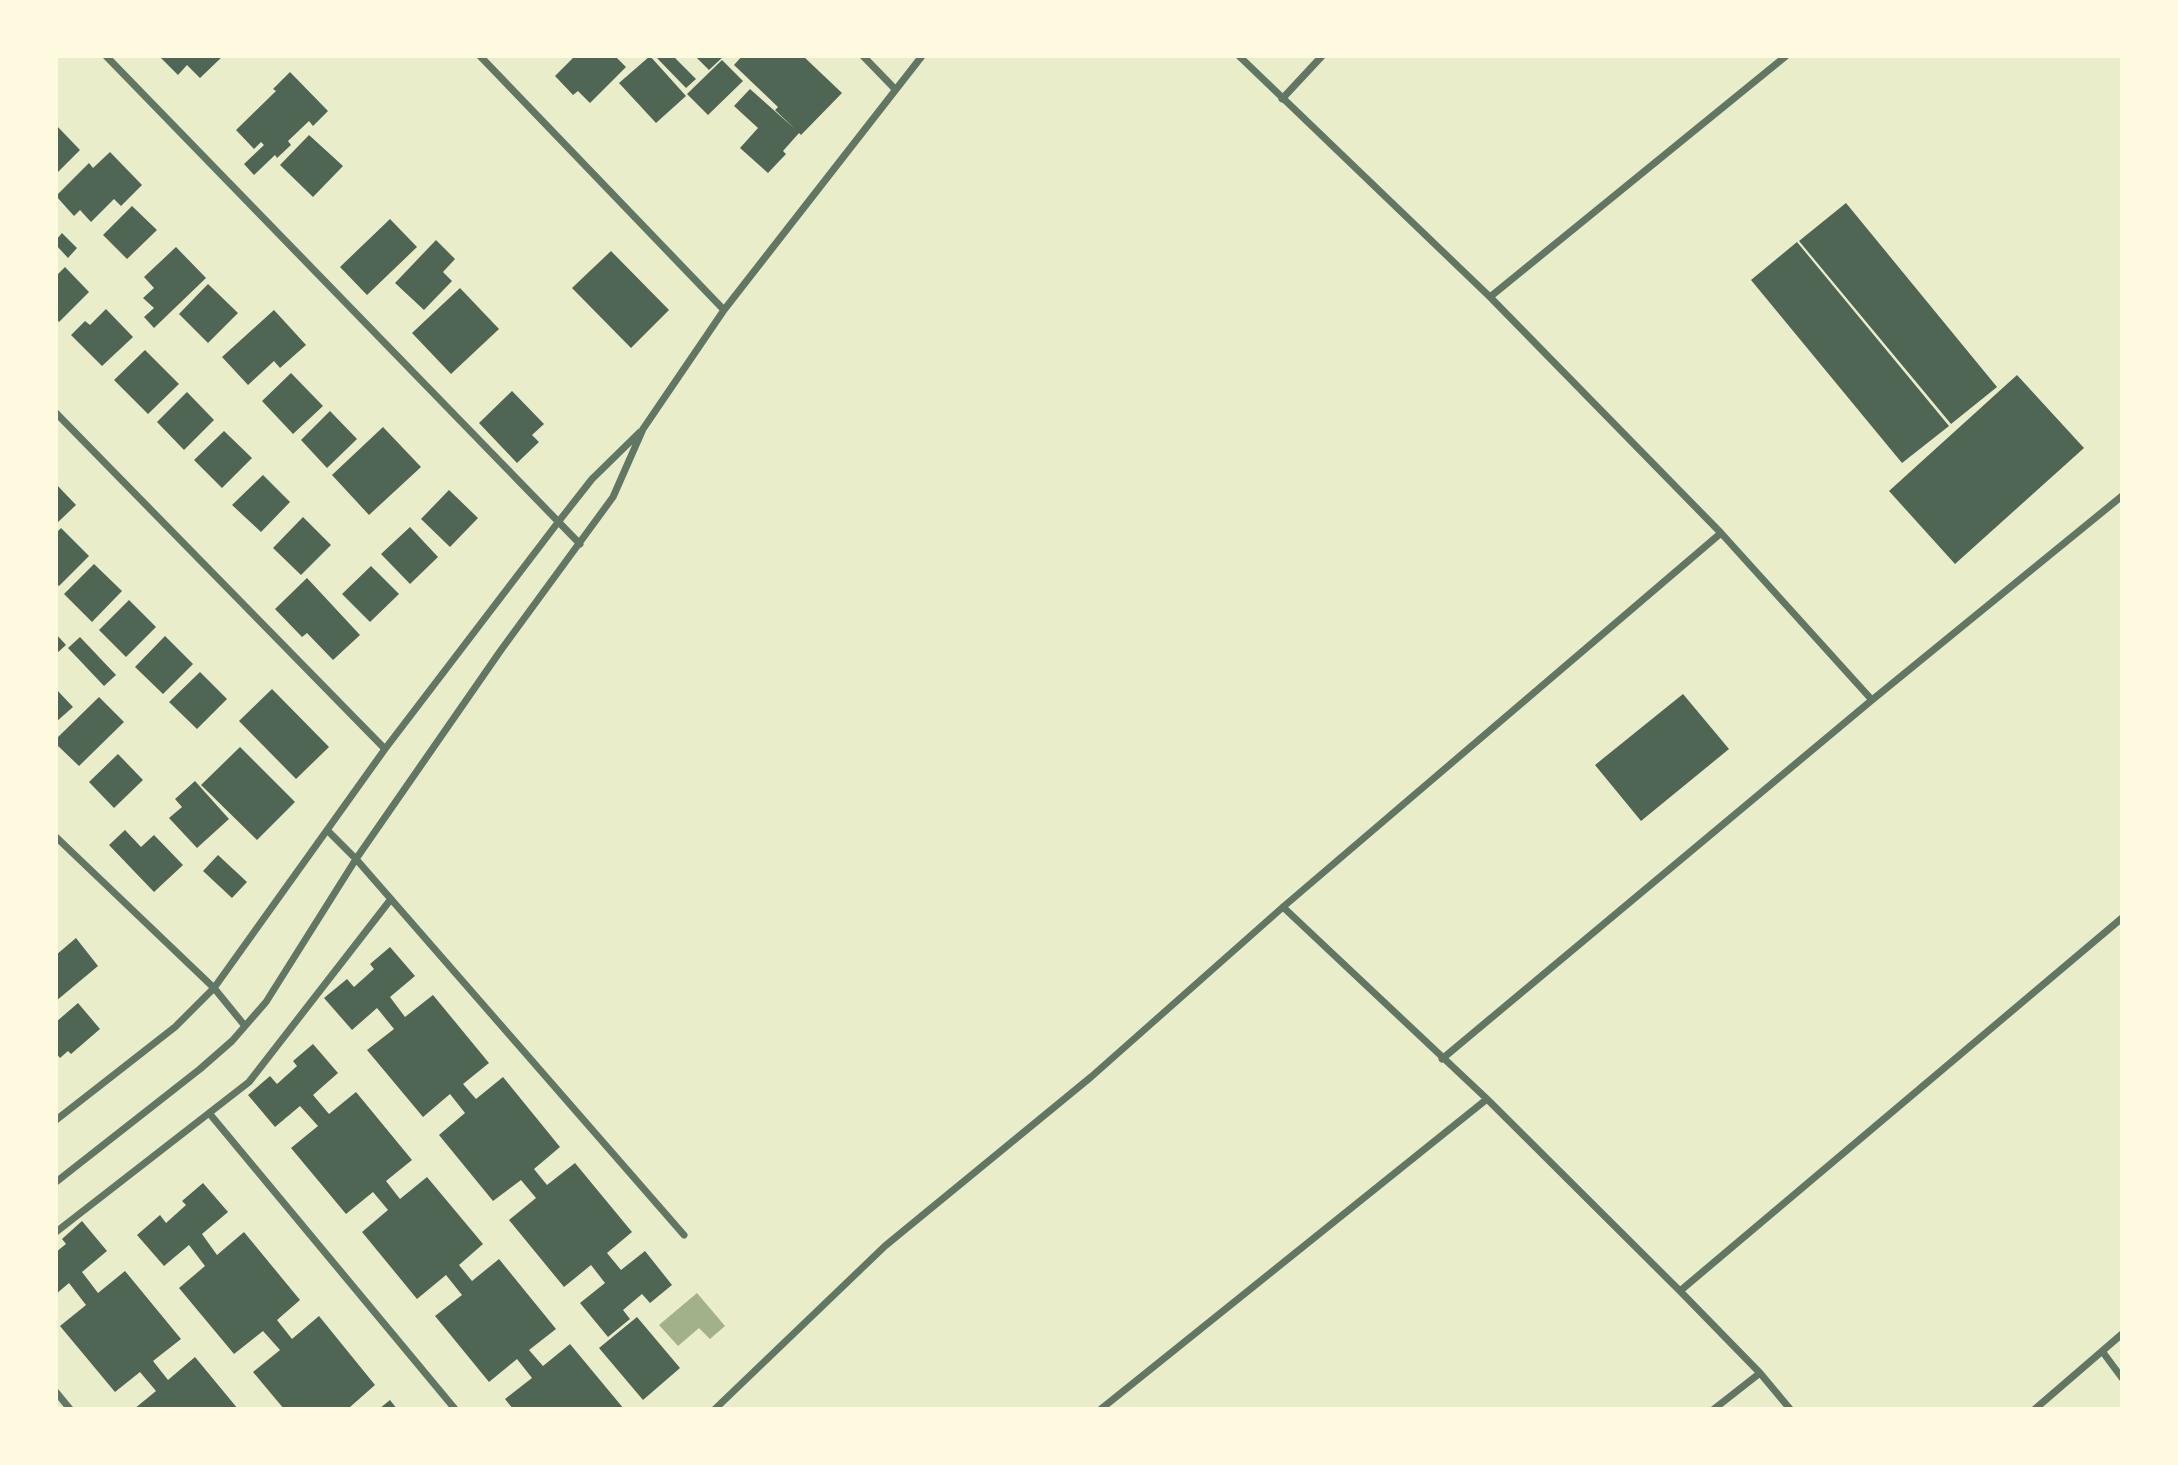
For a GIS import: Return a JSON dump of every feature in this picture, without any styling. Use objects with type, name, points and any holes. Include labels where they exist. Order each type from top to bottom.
[{"type":"street","points":[[106,56],[580,544]]},
{"type":"street","points":[[480,56],[724,310]]},
{"type":"street","points":[[863,56],[895,89]]},
{"type":"street","points":[[56,1182],[200,1069],[246,1026],[265,1002],[356,859],[501,650],[613,498],[643,429],[724,310],[922,56]]},
{"type":"street","points":[[1239,56],[1490,297],[1721,533],[1872,700]]},
{"type":"street","points":[[1282,99],[1322,56]]},
{"type":"street","points":[[1490,297],[1786,56]]},
{"type":"street","points":[[56,413],[385,749]]},
{"type":"street","points":[[56,1120],[175,1027],[214,988],[385,749],[559,521],[592,479],[643,429]]},
{"type":"street","points":[[1443,1059],[1872,700],[2122,496]]},
{"type":"street","points":[[715,1409],[885,1246],[1091,1077],[1283,907],[1721,533]]},
{"type":"street","points":[[327,830],[356,859],[684,1236]]},
{"type":"street","points":[[56,837],[214,988],[246,1026]]},
{"type":"street","points":[[56,1232],[249,1082],[391,900]]},
{"type":"street","points":[[1283,907],[1487,1099],[1680,1291],[1760,1373],[1790,1409]]},
{"type":"street","points":[[1680,1291],[2122,918]]},
{"type":"street","points":[[1101,1409],[1487,1099]]},
{"type":"street","points":[[209,1113],[455,1409]]},
{"type":"street","points":[[2035,1409],[2122,1334]]},
{"type":"street","points":[[2102,1351],[2122,1378]]},
{"type":"street","points":[[1714,1409],[1760,1373]]},
{"type":"street","points":[[56,1392],[70,1409]]},
{"type":"shaded area","points":[[697,1293],[725,1326],[710,1339],[699,1328],[678,1346],[659,1325]]},
{"type":"building","points":[[159,56],[223,56],[200,78],[187,65],[178,75]]},
{"type":"building","points":[[575,56],[615,56],[626,67],[590,103],[578,91],[573,95],[555,76]]},
{"type":"building","points":[[650,56],[686,96],[656,123],[619,83]]},
{"type":"building","points":[[655,56],[673,56],[696,79],[686,88]]},
{"type":"building","points":[[695,56],[724,56],[709,70]]},
{"type":"building","points":[[742,56],[803,56],[842,93],[801,135],[799,133],[783,151],[786,154],[768,173],[740,148],[758,128],[734,106],[750,89],[795,129],[775,110],[778,107],[734,65]]},
{"type":"building","points":[[722,60],[743,81],[708,115],[687,94]]},
{"type":"building","points":[[290,72],[328,111],[313,126],[309,121],[288,141],[291,145],[277,158],[275,155],[254,175],[244,164],[264,145],[261,142],[254,149],[236,130],[276,91],[273,89]]},
{"type":"building","points":[[56,125],[80,150],[56,174]]},
{"type":"building","points":[[309,135],[343,166],[313,197],[280,165]]},
{"type":"building","points":[[110,152],[142,185],[121,206],[114,199],[91,222],[80,210],[74,216],[56,196],[89,163],[93,168]]},
{"type":"building","points":[[1846,203],[1997,387],[1951,424],[1799,241]]},
{"type":"building","points":[[132,206],[157,230],[127,259],[103,235]]},
{"type":"building","points":[[390,219],[417,247],[367,295],[340,267]]},
{"type":"building","points":[[62,233],[77,248],[68,258],[56,245],[56,240]]},
{"type":"building","points":[[436,240],[455,259],[443,272],[452,281],[424,310],[395,283]]},
{"type":"building","points":[[1797,242],[1949,426],[1902,463],[1751,280]]},
{"type":"building","points":[[176,247],[206,278],[154,328],[144,317],[154,308],[143,298],[154,288],[144,277]]},
{"type":"building","points":[[611,251],[669,310],[631,348],[572,288]]},
{"type":"building","points":[[65,267],[89,292],[59,322],[56,318],[56,276]]},
{"type":"building","points":[[208,284],[238,313],[208,343],[179,314]]},
{"type":"building","points":[[460,288],[499,329],[451,374],[412,333]]},
{"type":"building","points":[[106,309],[133,337],[102,366],[71,335],[85,321],[90,325]]},
{"type":"building","points":[[274,310],[306,345],[280,368],[274,361],[248,385],[222,357]]},
{"type":"building","points":[[145,350],[179,384],[148,414],[114,380]]},
{"type":"building","points":[[291,373],[323,406],[293,434],[262,401]]},
{"type":"building","points":[[2017,375],[2084,448],[1955,564],[1889,491]]},
{"type":"building","points":[[512,391],[544,424],[532,435],[539,442],[517,463],[479,423]]},
{"type":"building","points":[[187,392],[214,420],[184,450],[157,422]]},
{"type":"building","points":[[330,411],[357,439],[327,468],[301,440]]},
{"type":"building","points":[[383,427],[421,467],[369,515],[332,475]]},
{"type":"building","points":[[224,431],[252,458],[222,488],[194,460]]},
{"type":"building","points":[[263,475],[290,502],[261,532],[232,505]]},
{"type":"building","points":[[56,484],[76,505],[56,524]]},
{"type":"building","points":[[449,490],[478,518],[450,547],[421,519]]},
{"type":"building","points":[[303,517],[331,545],[301,575],[273,548]]},
{"type":"building","points":[[410,527],[438,557],[410,584],[381,554]]},
{"type":"building","points":[[61,528],[89,556],[59,586],[56,583],[56,533]]},
{"type":"building","points":[[94,564],[122,591],[92,622],[64,594]]},
{"type":"building","points":[[371,566],[399,594],[370,622],[342,594]]},
{"type":"building","points":[[307,578],[360,635],[333,660],[307,633],[302,637],[275,609]]},
{"type":"building","points":[[129,600],[156,627],[126,657],[99,630]]},
{"type":"building","points":[[56,634],[66,645],[56,654]]},
{"type":"building","points":[[165,636],[193,664],[163,694],[135,667]]},
{"type":"building","points":[[80,637],[116,675],[104,686],[68,648]]},
{"type":"building","points":[[200,672],[227,699],[197,729],[169,702]]},
{"type":"building","points":[[56,689],[73,707],[56,722]]},
{"type":"building","points":[[272,689],[329,747],[296,779],[239,721]]},
{"type":"building","points":[[1683,694],[1729,749],[1641,821],[1595,765]]},
{"type":"building","points":[[99,697],[124,722],[79,766],[56,744],[56,739]]},
{"type":"building","points":[[240,747],[295,802],[257,840],[201,785]]},
{"type":"building","points":[[118,754],[143,780],[114,808],[89,782]]},
{"type":"building","points":[[195,781],[229,819],[197,848],[169,818],[182,807],[175,799]]},
{"type":"building","points":[[125,830],[141,847],[154,835],[183,865],[154,892],[109,845]]},
{"type":"building","points":[[218,855],[247,882],[232,898],[203,871]]},
{"type":"building","points":[[76,938],[98,966],[56,1001],[56,955]]},
{"type":"building","points":[[390,947],[415,976],[390,997],[405,1017],[433,995],[489,1063],[463,1084],[476,1099],[503,1077],[560,1147],[534,1169],[547,1185],[575,1163],[632,1232],[607,1253],[621,1270],[645,1251],[672,1285],[650,1303],[642,1294],[623,1310],[630,1319],[608,1337],[580,1303],[605,1283],[591,1265],[564,1287],[509,1220],[536,1198],[521,1180],[493,1201],[439,1135],[465,1113],[450,1094],[423,1117],[367,1050],[394,1029],[377,1008],[352,1030],[324,998],[347,979],[354,987],[374,969],[370,964]]},
{"type":"building","points":[[78,1003],[100,1029],[71,1054],[68,1051],[60,1058],[56,1053],[56,1022]]},
{"type":"building","points":[[313,1044],[338,1073],[313,1095],[329,1114],[356,1092],[412,1160],[386,1181],[400,1199],[427,1177],[483,1244],[459,1265],[472,1281],[499,1259],[556,1329],[529,1350],[543,1366],[570,1344],[624,1409],[513,1409],[505,1399],[532,1378],[517,1359],[489,1382],[435,1316],[462,1295],[446,1275],[417,1299],[362,1232],[388,1210],[373,1192],[346,1214],[291,1148],[318,1126],[300,1106],[275,1127],[248,1095],[270,1076],[277,1084],[297,1066],[293,1061]]},
{"type":"building","points":[[203,1183],[228,1212],[202,1234],[217,1255],[244,1232],[300,1300],[277,1320],[292,1339],[319,1316],[375,1385],[350,1407],[352,1409],[284,1409],[253,1372],[280,1350],[263,1331],[234,1354],[179,1288],[205,1266],[189,1245],[164,1266],[137,1235],[160,1215],[166,1223],[186,1205],[182,1201]]},
{"type":"building","points":[[82,1221],[107,1251],[82,1272],[98,1293],[125,1271],[181,1339],[153,1361],[168,1380],[195,1357],[238,1409],[134,1409],[156,1391],[140,1372],[115,1392],[60,1326],[86,1305],[69,1283],[56,1294],[56,1252],[66,1244],[62,1239]]},
{"type":"building","points":[[637,1317],[680,1368],[643,1400],[599,1348]]},
{"type":"building","points":[[390,1400],[397,1409],[379,1409]]}]
